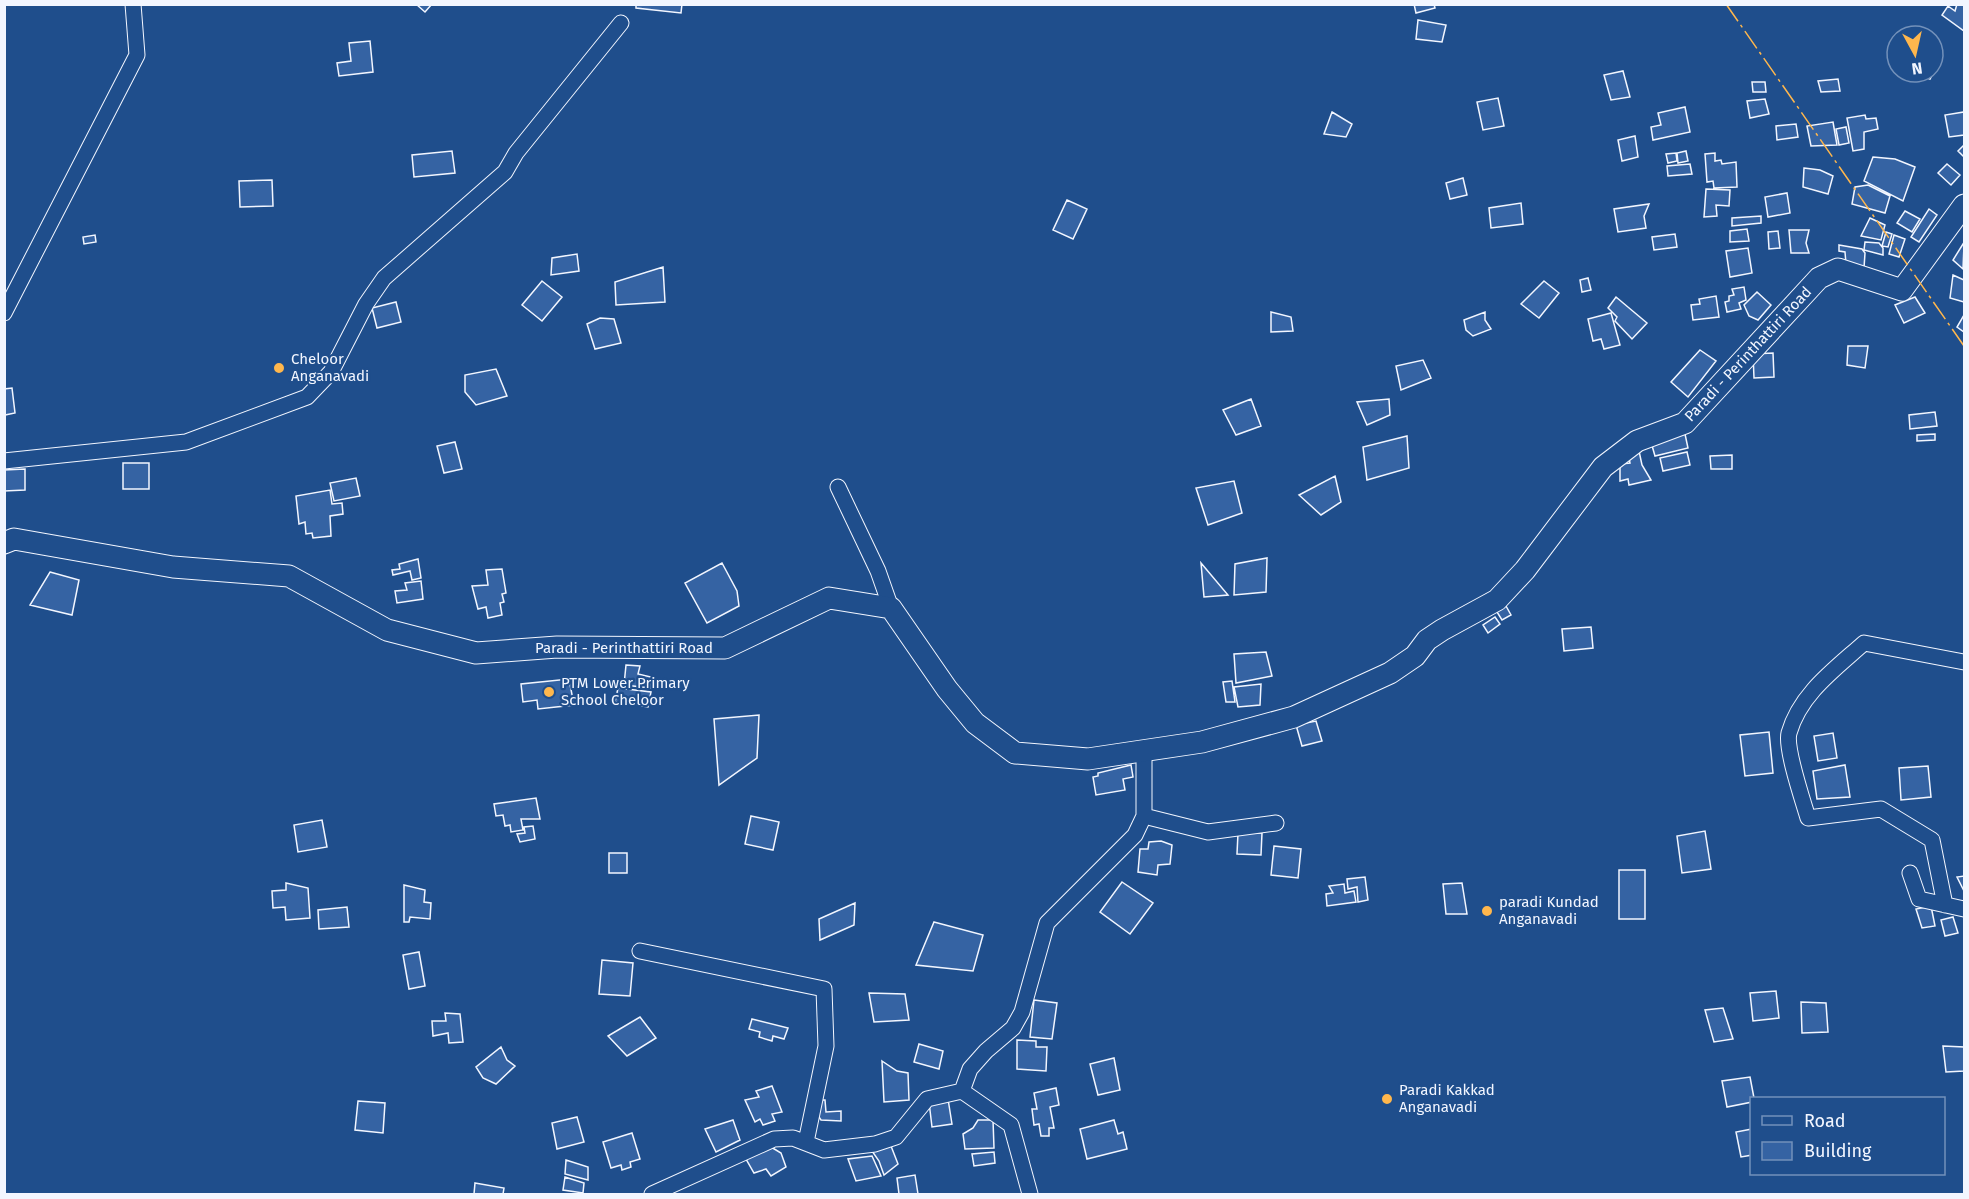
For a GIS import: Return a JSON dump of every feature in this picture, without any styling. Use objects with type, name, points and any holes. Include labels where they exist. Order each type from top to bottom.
[{"type":"main road","name":"Paradi - Perinthattiri Road","points":[[4,543],[14,539],[173,567],[288,576],[387,630],[476,653],[557,647],[725,648],[829,598],[891,608],[947,689],[975,723],[1014,753],[1088,759],[1202,742],[1294,717],[1390,673],[1415,656],[1427,640],[1497,600],[1526,570],[1603,467],[1637,441],[1685,423],[1819,278],[1838,269],[1902,290],[1965,205]]},
{"type":"street","points":[[4,313],[137,56],[133,4]]},
{"type":"street","points":[[4,461],[186,442],[307,397],[331,372],[366,304],[384,278],[505,172],[516,153],[621,23]]},
{"type":"street","points":[[838,487],[878,571],[891,608]]},
{"type":"street","points":[[1945,905],[1932,840],[1907,822],[1881,809],[1808,818],[1797,786],[1788,735],[1809,693],[1864,643],[1965,662]]},
{"type":"street","points":[[962,1090],[970,1069],[986,1051],[1013,1028],[1022,1012],[1047,923],[1135,835],[1144,816],[1144,751]]},
{"type":"street","points":[[1144,816],[1208,832],[1276,823]]},
{"type":"street","points":[[1910,873],[1919,899],[1965,909]]},
{"type":"street","points":[[640,951],[824,989],[826,1046],[806,1142]]},
{"type":"street","points":[[652,1194],[774,1139],[793,1138],[824,1150],[875,1144],[896,1137],[927,1099],[962,1090],[1011,1125],[1030,1194]]},
{"type":"building","points":[[416,4],[432,4],[425,12]]},
{"type":"building","points":[[636,4],[682,4],[681,13],[636,8]]},
{"type":"building","points":[[1414,4],[1434,4],[1435,8],[1416,13]]},
{"type":"building","points":[[1957,4],[1964,4],[1964,31],[1942,15],[1948,6],[1955,11]]},
{"type":"building","points":[[1418,20],[1446,25],[1442,42],[1416,39]]},
{"type":"building","points":[[370,41],[373,72],[339,76],[337,63],[351,61],[349,43]]},
{"type":"building","points":[[1623,71],[1630,97],[1611,100],[1604,75]]},
{"type":"building","points":[[1838,79],[1840,91],[1821,92],[1818,81]]},
{"type":"building","points":[[1752,82],[1765,82],[1766,92],[1753,92]]},
{"type":"building","points":[[1498,98],[1504,126],[1483,130],[1477,102]]},
{"type":"building","points":[[1765,99],[1769,114],[1750,118],[1747,101]]},
{"type":"building","points":[[1685,107],[1690,132],[1653,140],[1651,127],[1661,125],[1658,113]]},
{"type":"building","points":[[1332,112],[1352,124],[1346,137],[1324,134]]},
{"type":"building","points":[[1964,112],[1964,135],[1949,137],[1945,115]]},
{"type":"building","points":[[1865,115],[1866,119],[1876,118],[1878,129],[1864,132],[1864,149],[1853,151],[1847,118]]},
{"type":"building","points":[[1833,122],[1837,145],[1811,146],[1807,126]]},
{"type":"building","points":[[1796,124],[1798,137],[1777,140],[1776,126]]},
{"type":"building","points":[[1846,127],[1849,143],[1839,145],[1836,129]]},
{"type":"building","points":[[1635,136],[1638,157],[1622,161],[1618,140]]},
{"type":"building","points":[[1964,145],[1964,157],[1958,151]]},
{"type":"building","points":[[452,151],[455,173],[414,177],[412,155]]},
{"type":"building","points":[[1686,151],[1688,161],[1678,163],[1677,153]]},
{"type":"building","points":[[1676,153],[1677,161],[1668,163],[1666,154]]},
{"type":"building","points":[[1715,153],[1715,161],[1721,160],[1722,164],[1736,162],[1737,187],[1714,188],[1713,181],[1707,182],[1705,154]]},
{"type":"building","points":[[1873,157],[1895,159],[1915,167],[1903,201],[1864,181]]},
{"type":"building","points":[[1690,164],[1692,174],[1668,176],[1667,166]]},
{"type":"building","points":[[1947,164],[1960,175],[1951,185],[1938,173]]},
{"type":"building","points":[[1804,168],[1820,170],[1833,176],[1828,194],[1803,187]]},
{"type":"building","points":[[1463,178],[1467,195],[1450,199],[1446,183]]},
{"type":"building","points":[[272,180],[273,206],[240,207],[239,181]]},
{"type":"building","points":[[1868,185],[1890,196],[1885,213],[1852,204],[1855,187]]},
{"type":"building","points":[[1706,189],[1730,190],[1729,206],[1716,205],[1717,216],[1704,217]]},
{"type":"building","points":[[1787,193],[1790,213],[1768,217],[1765,197]]},
{"type":"building","points":[[1067,200],[1087,209],[1073,239],[1053,230]]},
{"type":"building","points":[[1521,203],[1523,224],[1491,228],[1489,208]]},
{"type":"building","points":[[1649,204],[1644,216],[1646,228],[1618,232],[1614,209]]},
{"type":"building","points":[[1929,209],[1937,215],[1919,242],[1911,237]]},
{"type":"building","points":[[1905,211],[1920,219],[1912,232],[1897,223]]},
{"type":"building","points":[[1761,216],[1761,223],[1732,226],[1732,218]]},
{"type":"building","points":[[1870,218],[1885,225],[1881,240],[1861,236]]},
{"type":"building","points":[[1747,229],[1749,241],[1730,242],[1730,231]]},
{"type":"building","points":[[1789,230],[1809,230],[1806,243],[1809,253],[1791,253]]},
{"type":"building","points":[[1778,231],[1780,248],[1769,249],[1768,232]]},
{"type":"building","points":[[1886,232],[1892,234],[1888,247],[1882,246]]},
{"type":"building","points":[[1675,234],[1677,247],[1654,250],[1652,237]]},
{"type":"building","points":[[95,235],[96,242],[84,244],[83,237]]},
{"type":"building","points":[[1894,235],[1905,239],[1899,257],[1889,254]]},
{"type":"building","points":[[1865,242],[1879,243],[1883,248],[1883,255],[1864,250]]},
{"type":"building","points":[[1839,245],[1862,249],[1865,253],[1864,268],[1846,264],[1845,252],[1839,251]]},
{"type":"building","points":[[1964,245],[1963,269],[1953,260]]},
{"type":"building","points":[[1748,248],[1752,273],[1730,277],[1726,251]]},
{"type":"building","points":[[577,254],[579,271],[551,275],[552,258]]},
{"type":"building","points":[[663,267],[665,302],[616,305],[615,282]]},
{"type":"building","points":[[1953,275],[1964,280],[1964,302],[1950,298]]},
{"type":"building","points":[[1588,278],[1591,290],[1582,292],[1580,280]]},
{"type":"building","points":[[542,281],[562,297],[542,321],[522,305]]},
{"type":"building","points":[[1544,281],[1559,293],[1539,318],[1521,304]]},
{"type":"building","points":[[1744,287],[1746,300],[1739,303],[1741,309],[1727,312],[1725,302],[1729,301],[1729,296],[1734,295],[1732,289]]},
{"type":"building","points":[[1757,292],[1771,305],[1758,320],[1749,316],[1744,305]]},
{"type":"building","points":[[1716,296],[1719,317],[1693,320],[1691,305],[1700,304],[1699,299]]},
{"type":"building","points":[[1616,297],[1647,323],[1632,339],[1615,321],[1617,317],[1608,308]]},
{"type":"building","points":[[1915,297],[1925,313],[1904,323],[1895,305]]},
{"type":"building","points":[[396,302],[401,322],[377,328],[372,308]]},
{"type":"building","points":[[1271,312],[1291,317],[1293,331],[1271,332]]},
{"type":"building","points":[[1485,312],[1485,320],[1491,329],[1473,336],[1466,330],[1464,320]]},
{"type":"building","points":[[1611,313],[1620,345],[1604,349],[1601,339],[1593,341],[1588,319]]},
{"type":"building","points":[[1964,315],[1964,332],[1957,327]]},
{"type":"building","points":[[600,318],[614,319],[621,343],[595,349],[587,324]]},
{"type":"building","points":[[1848,346],[1868,346],[1865,368],[1847,365]]},
{"type":"building","points":[[1700,350],[1716,361],[1688,397],[1671,382]]},
{"type":"building","points":[[1773,353],[1774,377],[1754,378],[1753,354]]},
{"type":"building","points":[[1423,360],[1431,378],[1401,390],[1396,366]]},
{"type":"building","points":[[496,369],[507,396],[476,405],[465,392],[465,375]]},
{"type":"building","points":[[12,388],[15,413],[5,415],[4,389]]},
{"type":"building","points":[[1251,399],[1261,426],[1236,435],[1223,410]]},
{"type":"building","points":[[1389,399],[1390,415],[1367,425],[1357,402]]},
{"type":"building","points":[[1935,412],[1937,426],[1910,429],[1909,415]]},
{"type":"building","points":[[1685,434],[1688,448],[1655,456],[1651,442]]},
{"type":"building","points":[[1935,434],[1935,440],[1917,441],[1917,435]]},
{"type":"building","points":[[1407,436],[1409,468],[1367,480],[1363,447]]},
{"type":"building","points":[[455,442],[462,469],[444,473],[437,446]]},
{"type":"building","points":[[1639,451],[1642,465],[1651,480],[1629,485],[1628,479],[1620,481],[1620,464],[1630,463],[1628,453]]},
{"type":"building","points":[[1687,452],[1690,465],[1663,471],[1660,458]]},
{"type":"building","points":[[1732,455],[1732,469],[1711,469],[1710,456]]},
{"type":"building","points":[[123,463],[149,463],[149,489],[123,489]]},
{"type":"building","points":[[25,469],[25,490],[4,491],[4,470]]},
{"type":"building","points":[[1335,476],[1341,502],[1321,515],[1299,495]]},
{"type":"building","points":[[356,478],[360,496],[334,501],[330,483]]},
{"type":"building","points":[[1234,481],[1242,513],[1208,525],[1196,488]]},
{"type":"building","points":[[330,490],[332,504],[342,503],[343,514],[330,516],[331,536],[313,538],[312,533],[306,534],[305,522],[299,524],[296,496]]},
{"type":"building","points":[[1267,558],[1266,592],[1234,595],[1235,564]]},
{"type":"building","points":[[418,559],[421,578],[412,580],[410,571],[393,575],[392,570],[400,569],[399,564]]},
{"type":"building","points":[[722,563],[737,591],[739,606],[707,623],[685,583]]},
{"type":"building","points":[[1201,563],[1228,595],[1204,597]]},
{"type":"building","points":[[502,569],[506,593],[502,594],[504,602],[500,603],[502,615],[488,618],[486,607],[478,609],[472,586],[488,585],[486,570]]},
{"type":"building","points":[[50,572],[79,580],[72,615],[30,605]]},
{"type":"building","points":[[421,581],[423,599],[397,603],[395,591],[407,590],[405,583]]},
{"type":"building","points":[[1506,606],[1511,615],[1502,620],[1497,612]]},
{"type":"building","points":[[1495,617],[1500,624],[1488,633],[1483,625]]},
{"type":"building","points":[[1591,627],[1593,648],[1564,651],[1562,629]]},
{"type":"building","points":[[1266,652],[1272,676],[1236,683],[1234,654]]},
{"type":"building","points":[[626,665],[640,666],[638,674],[651,677],[651,688],[624,685]]},
{"type":"building","points":[[569,679],[574,705],[538,709],[537,700],[523,702],[521,684]]},
{"type":"building","points":[[1232,681],[1235,702],[1226,702],[1223,682]]},
{"type":"building","points":[[1261,684],[1260,705],[1238,707],[1234,687]]},
{"type":"building","points":[[618,688],[651,692],[648,707],[615,702]]},
{"type":"building","points":[[759,715],[757,758],[719,785],[714,719]]},
{"type":"building","points":[[1316,721],[1322,741],[1302,746],[1296,725]]},
{"type":"building","points":[[1769,732],[1773,773],[1745,776],[1740,735]]},
{"type":"building","points":[[1833,733],[1837,758],[1818,761],[1814,736]]},
{"type":"building","points":[[1131,765],[1133,777],[1123,779],[1125,790],[1096,795],[1093,777],[1098,776],[1098,773]]},
{"type":"building","points":[[1845,765],[1850,797],[1817,799],[1813,771]]},
{"type":"building","points":[[1928,766],[1931,797],[1901,800],[1899,768]]},
{"type":"building","points":[[536,798],[540,819],[521,819],[523,830],[511,832],[510,825],[505,826],[503,815],[496,816],[494,804]]},
{"type":"building","points":[[751,816],[779,822],[773,850],[745,844]]},
{"type":"building","points":[[322,820],[327,847],[298,852],[294,825]]},
{"type":"building","points":[[533,826],[535,839],[520,842],[517,834],[525,833],[524,827]]},
{"type":"building","points":[[1705,831],[1711,869],[1682,873],[1677,836]]},
{"type":"building","points":[[1238,833],[1262,833],[1261,855],[1237,854]]},
{"type":"building","points":[[1161,841],[1172,845],[1170,864],[1158,865],[1157,875],[1138,872],[1140,849],[1148,849],[1149,842]]},
{"type":"building","points":[[1274,846],[1301,849],[1298,878],[1271,875]]},
{"type":"building","points":[[609,853],[627,853],[627,873],[609,873]]},
{"type":"building","points":[[1619,870],[1645,870],[1645,919],[1619,919]]},
{"type":"building","points":[[1964,876],[1964,891],[1957,877]]},
{"type":"building","points":[[1365,877],[1368,900],[1358,902],[1357,887],[1348,889],[1347,879]]},
{"type":"building","points":[[1122,882],[1153,903],[1130,934],[1100,912]]},
{"type":"building","points":[[286,883],[308,888],[310,918],[286,920],[285,907],[273,908],[272,891],[286,890]]},
{"type":"building","points":[[1462,883],[1467,914],[1446,914],[1443,884]]},
{"type":"building","points":[[1344,884],[1345,893],[1354,891],[1356,902],[1327,906],[1326,894],[1333,893],[1329,886]]},
{"type":"building","points":[[404,885],[425,890],[424,902],[431,903],[430,919],[410,917],[409,922],[404,922]]},
{"type":"building","points":[[855,903],[854,925],[820,940],[819,919]]},
{"type":"building","points":[[1931,906],[1935,926],[1922,928],[1916,909]]},
{"type":"building","points":[[347,907],[349,927],[319,929],[318,910]]},
{"type":"building","points":[[1953,917],[1958,933],[1945,936],[1941,920]]},
{"type":"building","points":[[934,922],[983,935],[973,971],[916,965]]},
{"type":"building","points":[[419,952],[425,986],[409,989],[403,955]]},
{"type":"building","points":[[602,960],[633,963],[630,996],[599,994]]},
{"type":"building","points":[[1776,991],[1779,1018],[1753,1021],[1750,993]]},
{"type":"building","points":[[869,993],[905,994],[909,1020],[874,1022]]},
{"type":"building","points":[[1034,1000],[1057,1003],[1052,1039],[1030,1037]]},
{"type":"building","points":[[1801,1002],[1826,1003],[1828,1032],[1802,1033]]},
{"type":"building","points":[[1723,1008],[1733,1039],[1714,1042],[1705,1010]]},
{"type":"building","points":[[445,1013],[460,1014],[463,1042],[449,1043],[448,1033],[433,1036],[432,1021],[446,1021]]},
{"type":"building","points":[[640,1017],[656,1038],[627,1056],[608,1036]]},
{"type":"building","points":[[752,1019],[788,1028],[784,1039],[773,1036],[772,1041],[759,1037],[760,1032],[749,1029]]},
{"type":"building","points":[[1017,1040],[1036,1041],[1036,1047],[1047,1047],[1046,1071],[1017,1069]]},
{"type":"building","points":[[919,1044],[943,1051],[939,1069],[914,1062]]},
{"type":"building","points":[[1943,1046],[1964,1047],[1964,1071],[1946,1072]]},
{"type":"building","points":[[501,1047],[507,1060],[515,1066],[496,1084],[483,1078],[476,1067]]},
{"type":"building","points":[[1114,1058],[1120,1090],[1098,1095],[1090,1064]]},
{"type":"building","points":[[882,1061],[897,1071],[908,1073],[909,1100],[884,1102]]},
{"type":"building","points":[[1750,1077],[1754,1097],[1750,1097],[1750,1102],[1727,1107],[1722,1081]]},
{"type":"building","points":[[772,1086],[782,1112],[772,1114],[775,1121],[763,1125],[760,1119],[755,1122],[745,1100],[759,1097],[756,1091]]},
{"type":"building","points":[[1056,1088],[1059,1105],[1050,1107],[1054,1128],[1049,1128],[1049,1136],[1041,1136],[1039,1124],[1034,1125],[1032,1109],[1037,1109],[1034,1093]]},
{"type":"building","points":[[948,1099],[952,1124],[932,1127],[929,1102]]},
{"type":"building","points":[[816,1100],[825,1100],[826,1112],[841,1111],[841,1121],[821,1120],[817,1114]]},
{"type":"building","points":[[358,1101],[385,1103],[383,1133],[355,1130]]},
{"type":"building","points":[[577,1117],[584,1142],[557,1149],[552,1123]]},
{"type":"building","points":[[733,1120],[740,1140],[716,1152],[705,1129]]},
{"type":"building","points":[[978,1120],[993,1120],[994,1148],[965,1149],[963,1134],[973,1128]]},
{"type":"building","points":[[1114,1120],[1118,1134],[1123,1132],[1127,1149],[1087,1159],[1080,1129]]},
{"type":"building","points":[[1750,1129],[1750,1155],[1741,1157],[1736,1132]]},
{"type":"building","points":[[632,1133],[640,1159],[630,1162],[631,1167],[622,1170],[621,1165],[611,1168],[603,1142]]},
{"type":"building","points":[[891,1146],[898,1164],[884,1175],[872,1151]]},
{"type":"building","points":[[771,1147],[781,1153],[786,1167],[771,1176],[766,1169],[754,1173],[746,1159]]},
{"type":"building","points":[[994,1152],[995,1163],[974,1166],[972,1154]]},
{"type":"building","points":[[872,1156],[881,1176],[856,1181],[848,1159]]},
{"type":"building","points":[[566,1160],[588,1167],[588,1180],[565,1174]]},
{"type":"building","points":[[915,1175],[918,1194],[899,1194],[897,1178]]},
{"type":"building","points":[[565,1177],[584,1183],[583,1193],[563,1190]]},
{"type":"building","points":[[475,1183],[504,1188],[503,1194],[474,1194]]},
{"type":"power","points":[[1726,4],[1964,346]]},
{"type":"place","name":"Cheloor Anganavadi","points":[[279,368]]},
{"type":"place","name":"PTM Lower Primary School Cheloor","points":[[549,692]]},
{"type":"place","name":"paradi Kundad Anganavadi","points":[[1487,911]]},
{"type":"place","name":"Paradi Kakkad Anganavadi","points":[[1387,1099]]}]
